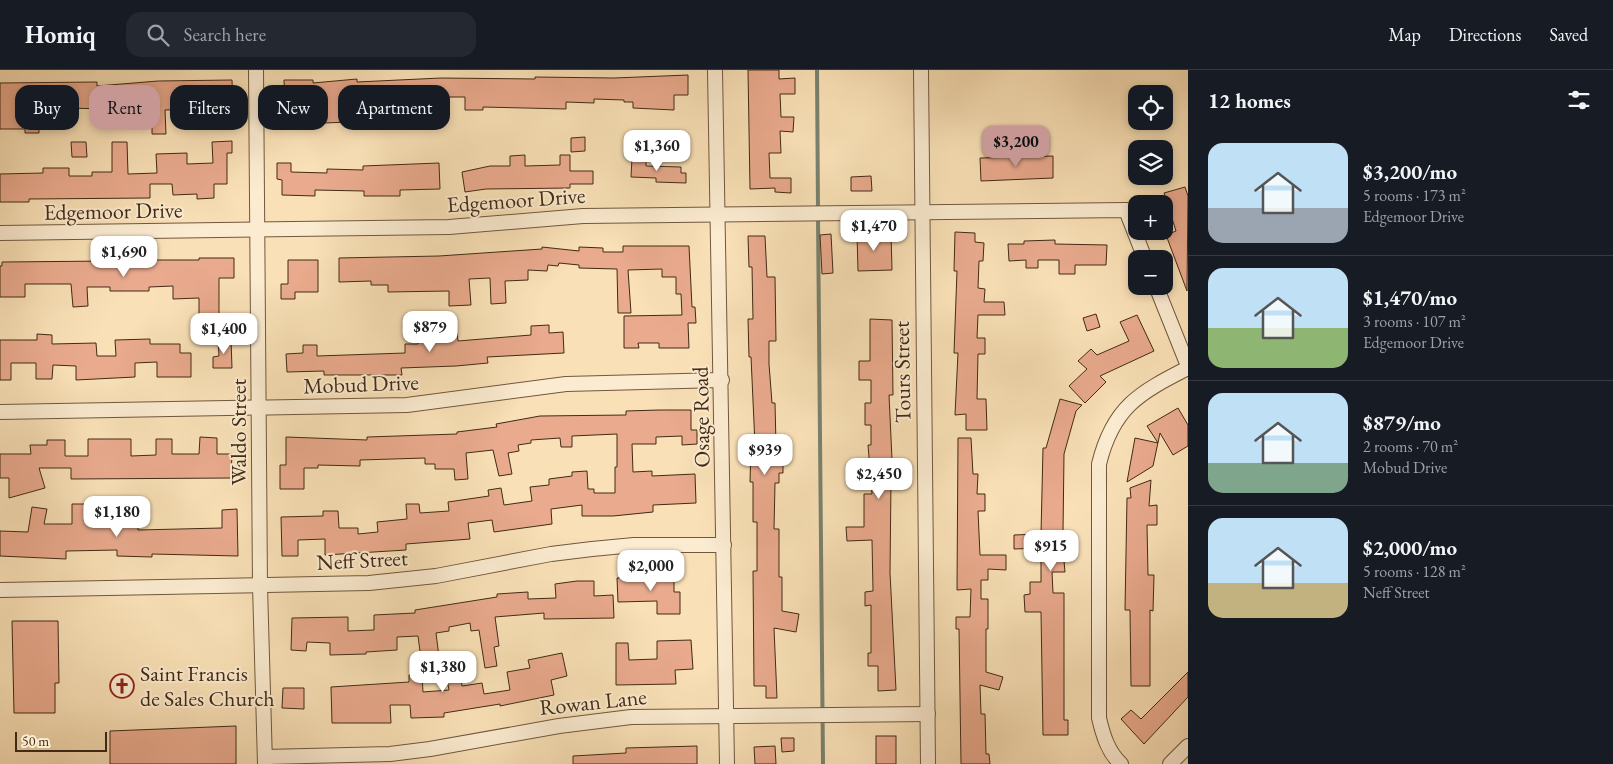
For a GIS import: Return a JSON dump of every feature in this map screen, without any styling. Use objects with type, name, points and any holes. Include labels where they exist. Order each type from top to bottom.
[{"type":"street","name":"Waldo Street","points":[[256,70],[260,586],[265,760]]},
{"type":"street","name":"Osage Road","points":[[716,70],[727,764]]},
{"type":"street","name":"Tours Street","points":[[921,70],[928,764]]},
{"type":"street","name":"Edgemoor Drive","points":[[0,233],[449,227],[583,216],[1126,210],[1142,250]]},
{"type":"street","points":[[1121,764],[1115,758],[1104,738],[1099,718],[1099,464],[1105,439],[1116,420],[1131,402],[1147,388],[1188,367],[1160,295]]},
{"type":"street","name":"Mobud Drive","points":[[0,412],[408,405],[566,384],[722,380]]},
{"type":"street","name":"Neff Street","points":[[0,590],[260,586],[402,581],[551,554],[601,548],[634,545],[724,545]]},
{"type":"street","name":"Rowan Lane","points":[[265,760],[390,754],[430,749],[559,726],[631,717],[928,714]]},
{"type":"street","points":[[1170,764],[1188,746]]},
{"type":"building","points":[[748,70],[779,70],[779,79],[795,78],[795,94],[780,94],[781,117],[794,117],[793,132],[780,131],[781,153],[769,153],[770,178],[791,178],[791,193],[775,192],[775,188],[750,189]]},
{"type":"building","points":[[688,75],[688,95],[674,95],[674,110],[633,108],[633,102],[594,99],[594,103],[566,102],[566,109],[483,107],[483,110],[465,110],[465,97],[450,97],[450,85],[338,85],[338,122],[328,123],[328,85],[284,85],[284,80],[313,80],[313,83],[357,79],[357,82],[441,78],[614,78]]},
{"type":"building","points":[[232,80],[232,85],[170,85],[170,110],[165,110],[166,134],[152,134],[152,130],[160,130],[160,85],[109,85],[158,81]]},
{"type":"building","points":[[97,82],[97,85],[89,85],[89,109],[79,108],[79,85],[15,85],[15,129],[0,129],[0,83]]},
{"type":"building","points":[[25,130],[39,130],[39,133],[25,133]]},
{"type":"building","points":[[585,137],[585,151],[571,152],[571,138]]},
{"type":"building","points":[[232,141],[232,153],[227,153],[227,184],[214,184],[214,198],[197,199],[197,194],[173,195],[172,184],[150,184],[150,198],[29,199],[29,202],[0,202],[0,174],[43,173],[43,168],[69,168],[69,176],[92,176],[92,172],[112,172],[112,142],[127,142],[128,174],[157,173],[156,154],[187,153],[187,164],[213,163],[212,142]]},
{"type":"building","points":[[71,142],[86,142],[87,157],[72,157]]},
{"type":"building","points":[[525,155],[525,166],[560,165],[560,155],[570,155],[570,171],[593,171],[593,184],[570,184],[570,188],[486,189],[465,192],[462,172],[490,166],[510,166],[510,156]]},
{"type":"building","points":[[1053,156],[1053,178],[981,181],[980,158]]},
{"type":"building","points":[[632,158],[646,158],[646,166],[681,167],[681,173],[686,173],[686,183],[656,182],[656,178],[631,177]]},
{"type":"building","points":[[277,163],[291,163],[291,172],[327,173],[327,169],[363,170],[363,166],[439,163],[440,189],[400,190],[400,196],[364,196],[364,191],[315,190],[315,196],[282,195],[282,180],[277,179]]},
{"type":"building","points":[[871,176],[872,191],[851,191],[851,177]]},
{"type":"building","points":[[1185,187],[1188,196],[1187,291],[1168,240],[1173,240],[1173,232],[1176,231],[1173,222],[1173,195],[1165,195],[1164,193]]},
{"type":"building","points":[[955,232],[975,233],[975,242],[984,243],[983,261],[979,261],[978,288],[985,289],[984,302],[1004,302],[1005,315],[978,315],[977,338],[985,338],[985,354],[978,354],[977,399],[986,399],[987,430],[966,430],[966,414],[955,415],[958,353],[954,353],[957,271],[954,271]]},
{"type":"building","points":[[891,233],[892,270],[858,271],[857,234]]},
{"type":"building","points":[[831,234],[833,273],[822,274],[820,235]]},
{"type":"building","points":[[748,236],[765,236],[767,277],[775,277],[776,341],[769,341],[769,364],[772,403],[775,403],[776,445],[783,445],[783,473],[779,473],[779,483],[775,483],[774,529],[779,529],[779,577],[782,577],[782,611],[799,614],[796,632],[774,628],[777,698],[766,698],[766,686],[754,686],[753,571],[757,571],[757,522],[753,522],[753,482],[750,482],[751,445],[755,445],[751,357],[749,357],[748,319],[753,319],[752,267],[749,267]]},
{"type":"building","points":[[1055,240],[1055,244],[1107,245],[1106,265],[1075,265],[1075,274],[1059,274],[1059,260],[1038,260],[1038,268],[1026,268],[1026,260],[1009,261],[1008,244],[1024,244],[1024,241]]},
{"type":"building","points":[[623,246],[689,246],[692,307],[695,307],[696,323],[688,323],[689,348],[659,348],[659,343],[638,343],[639,348],[624,348],[624,316],[682,315],[681,294],[676,294],[676,277],[662,277],[662,269],[628,270],[631,313],[618,313],[617,269],[579,268],[579,265],[559,263],[558,266],[548,265],[547,271],[528,270],[528,280],[505,281],[506,303],[491,304],[490,278],[469,279],[471,305],[449,306],[449,291],[388,292],[388,285],[371,285],[371,281],[339,282],[339,258],[439,256],[542,249],[542,247],[579,251],[579,247],[603,248],[603,252],[623,252]]},
{"type":"building","points":[[199,258],[234,258],[234,278],[219,278],[219,314],[199,314],[199,298],[173,299],[173,286],[149,287],[149,291],[110,291],[110,287],[87,287],[88,306],[73,307],[71,284],[25,284],[25,297],[0,297],[0,266],[2,266],[2,262],[109,261],[109,267],[134,267],[134,260],[199,260]]},
{"type":"building","points":[[288,260],[318,260],[318,292],[295,292],[295,299],[281,299],[281,284],[288,284]]},
{"type":"building","points":[[1096,314],[1100,327],[1087,331],[1083,318]]},
{"type":"building","points":[[455,315],[458,341],[531,335],[531,326],[549,325],[549,333],[563,332],[564,353],[487,357],[488,363],[401,368],[402,375],[324,375],[324,371],[287,372],[286,354],[303,353],[303,345],[317,345],[317,356],[405,353],[405,344],[418,344],[418,336],[443,335],[441,317]]},
{"type":"building","points":[[1137,315],[1154,351],[1100,376],[1106,382],[1085,403],[1069,386],[1087,369],[1078,361],[1091,349],[1097,355],[1129,341],[1120,322]]},
{"type":"building","points":[[870,319],[892,320],[893,395],[889,395],[893,481],[891,481],[890,573],[896,690],[878,691],[878,666],[868,666],[868,653],[871,653],[871,605],[865,606],[865,592],[873,591],[872,540],[847,541],[846,527],[864,527],[864,494],[872,494],[868,445],[871,445],[871,425],[865,425],[865,403],[871,403],[871,380],[859,380],[859,361],[870,361]]},
{"type":"building","points":[[37,334],[52,335],[52,344],[96,343],[97,356],[116,356],[115,340],[150,339],[150,344],[180,344],[180,353],[191,353],[191,377],[157,377],[157,362],[135,363],[135,377],[76,380],[76,366],[53,365],[52,379],[36,379],[36,363],[11,363],[11,380],[0,380],[0,340],[37,340]]},
{"type":"building","points":[[218,340],[231,340],[232,368],[213,368],[213,357],[219,356]]},
{"type":"building","points":[[1060,399],[1082,405],[1076,411],[1064,454],[1063,532],[1060,532],[1061,561],[1064,561],[1065,572],[1052,572],[1053,593],[1064,593],[1064,720],[1068,720],[1068,735],[1043,735],[1041,612],[1025,612],[1024,595],[1030,594],[1030,582],[1041,582],[1041,548],[1014,549],[1014,535],[1041,534],[1043,448],[1046,448]]},
{"type":"building","points":[[1178,408],[1188,425],[1188,446],[1173,455],[1160,433],[1158,443],[1147,426]]},
{"type":"building","points":[[691,410],[691,430],[697,430],[697,444],[682,445],[682,436],[656,437],[656,444],[632,444],[633,472],[652,471],[652,476],[695,474],[696,503],[653,505],[653,512],[613,516],[582,516],[582,505],[551,509],[552,524],[494,532],[492,520],[468,523],[470,539],[406,544],[406,550],[325,555],[325,539],[298,540],[298,556],[282,556],[281,517],[323,516],[323,511],[338,511],[339,528],[358,528],[358,534],[378,532],[377,522],[407,519],[406,504],[419,504],[420,513],[449,511],[448,502],[489,496],[488,490],[501,488],[504,505],[532,501],[530,487],[549,485],[549,479],[572,476],[572,472],[587,471],[588,489],[594,489],[594,493],[615,493],[615,467],[617,467],[617,434],[572,436],[572,447],[561,447],[560,438],[531,440],[531,443],[518,445],[519,451],[508,453],[512,474],[499,476],[493,450],[466,453],[468,479],[455,480],[454,469],[435,469],[435,464],[425,464],[425,458],[360,460],[360,466],[318,465],[318,468],[304,468],[304,489],[280,489],[280,465],[286,465],[286,437],[367,440],[367,437],[457,434],[457,432],[497,427],[496,424],[540,416],[626,415],[626,411]]},
{"type":"building","points":[[200,437],[217,438],[217,454],[232,454],[231,478],[71,479],[71,468],[39,468],[45,488],[9,498],[9,478],[0,478],[0,454],[31,454],[30,445],[47,445],[47,440],[65,440],[65,456],[88,456],[88,439],[131,439],[131,456],[156,455],[156,439],[172,439],[172,454],[199,454]]},
{"type":"building","points":[[958,438],[971,438],[973,474],[978,474],[977,494],[985,494],[985,511],[978,511],[980,555],[1006,555],[1006,570],[988,569],[988,580],[981,580],[981,599],[988,599],[986,672],[1003,677],[999,690],[980,685],[981,714],[985,714],[986,754],[989,754],[990,764],[961,764],[959,629],[956,629],[956,617],[970,617],[971,589],[957,590]]},
{"type":"building","points":[[1135,438],[1158,443],[1153,466],[1127,482]]},
{"type":"building","points":[[1151,480],[1149,506],[1157,505],[1157,525],[1147,525],[1148,575],[1154,575],[1153,611],[1150,610],[1150,686],[1131,686],[1130,610],[1125,610],[1127,498],[1131,498],[1130,488]]},
{"type":"building","points":[[120,503],[130,506],[124,525],[138,525],[138,530],[222,528],[222,510],[237,509],[238,556],[152,554],[152,557],[117,556],[117,550],[66,551],[66,559],[0,556],[0,531],[28,532],[32,507],[47,509],[44,524],[72,524],[72,504],[85,504],[85,522],[114,521]]},
{"type":"building","points":[[674,575],[674,592],[680,592],[680,614],[657,614],[657,601],[618,602],[617,578]]},
{"type":"building","points":[[594,581],[594,596],[613,595],[614,618],[544,619],[544,613],[495,617],[499,646],[494,647],[497,666],[485,668],[479,630],[471,631],[470,623],[449,627],[449,631],[436,633],[439,657],[421,659],[418,636],[397,637],[397,650],[366,652],[366,654],[330,655],[330,643],[307,642],[306,651],[291,650],[292,618],[348,617],[348,631],[374,630],[374,615],[415,613],[415,610],[497,597],[497,594],[528,592],[528,599],[556,598],[555,584]]},
{"type":"building","points":[[12,621],[58,621],[59,683],[55,683],[55,713],[14,713]]},
{"type":"building","points":[[691,640],[693,669],[675,670],[676,684],[616,685],[616,643],[628,643],[629,660],[657,659],[657,641]]},
{"type":"building","points":[[562,653],[567,676],[551,680],[554,695],[500,706],[500,704],[444,713],[444,717],[411,718],[410,705],[390,705],[391,723],[332,723],[331,687],[409,682],[409,675],[422,675],[423,692],[449,690],[443,659],[458,657],[462,686],[482,683],[484,694],[510,690],[507,672],[530,668],[528,660]]},
{"type":"building","points":[[1188,672],[1188,697],[1144,744],[1121,719],[1131,710],[1141,719]]},
{"type":"building","points":[[283,688],[304,688],[304,709],[282,708]]},
{"type":"building","points":[[236,726],[236,764],[110,764],[110,731]]},
{"type":"building","points":[[876,736],[896,736],[896,764],[876,764]]},
{"type":"building","points":[[781,738],[794,738],[794,751],[782,752]]},
{"type":"building","points":[[697,746],[697,764],[573,764],[573,756],[626,753],[626,748]]},
{"type":"building","points":[[775,746],[776,764],[755,764],[754,747]]},
{"type":"waterway","points":[[817,70],[818,210]]},
{"type":"waterway","points":[[818,217],[823,764]]},
{"type":"place","name":"Saint Francis de Sales Church","points":[[122,686]]}]
